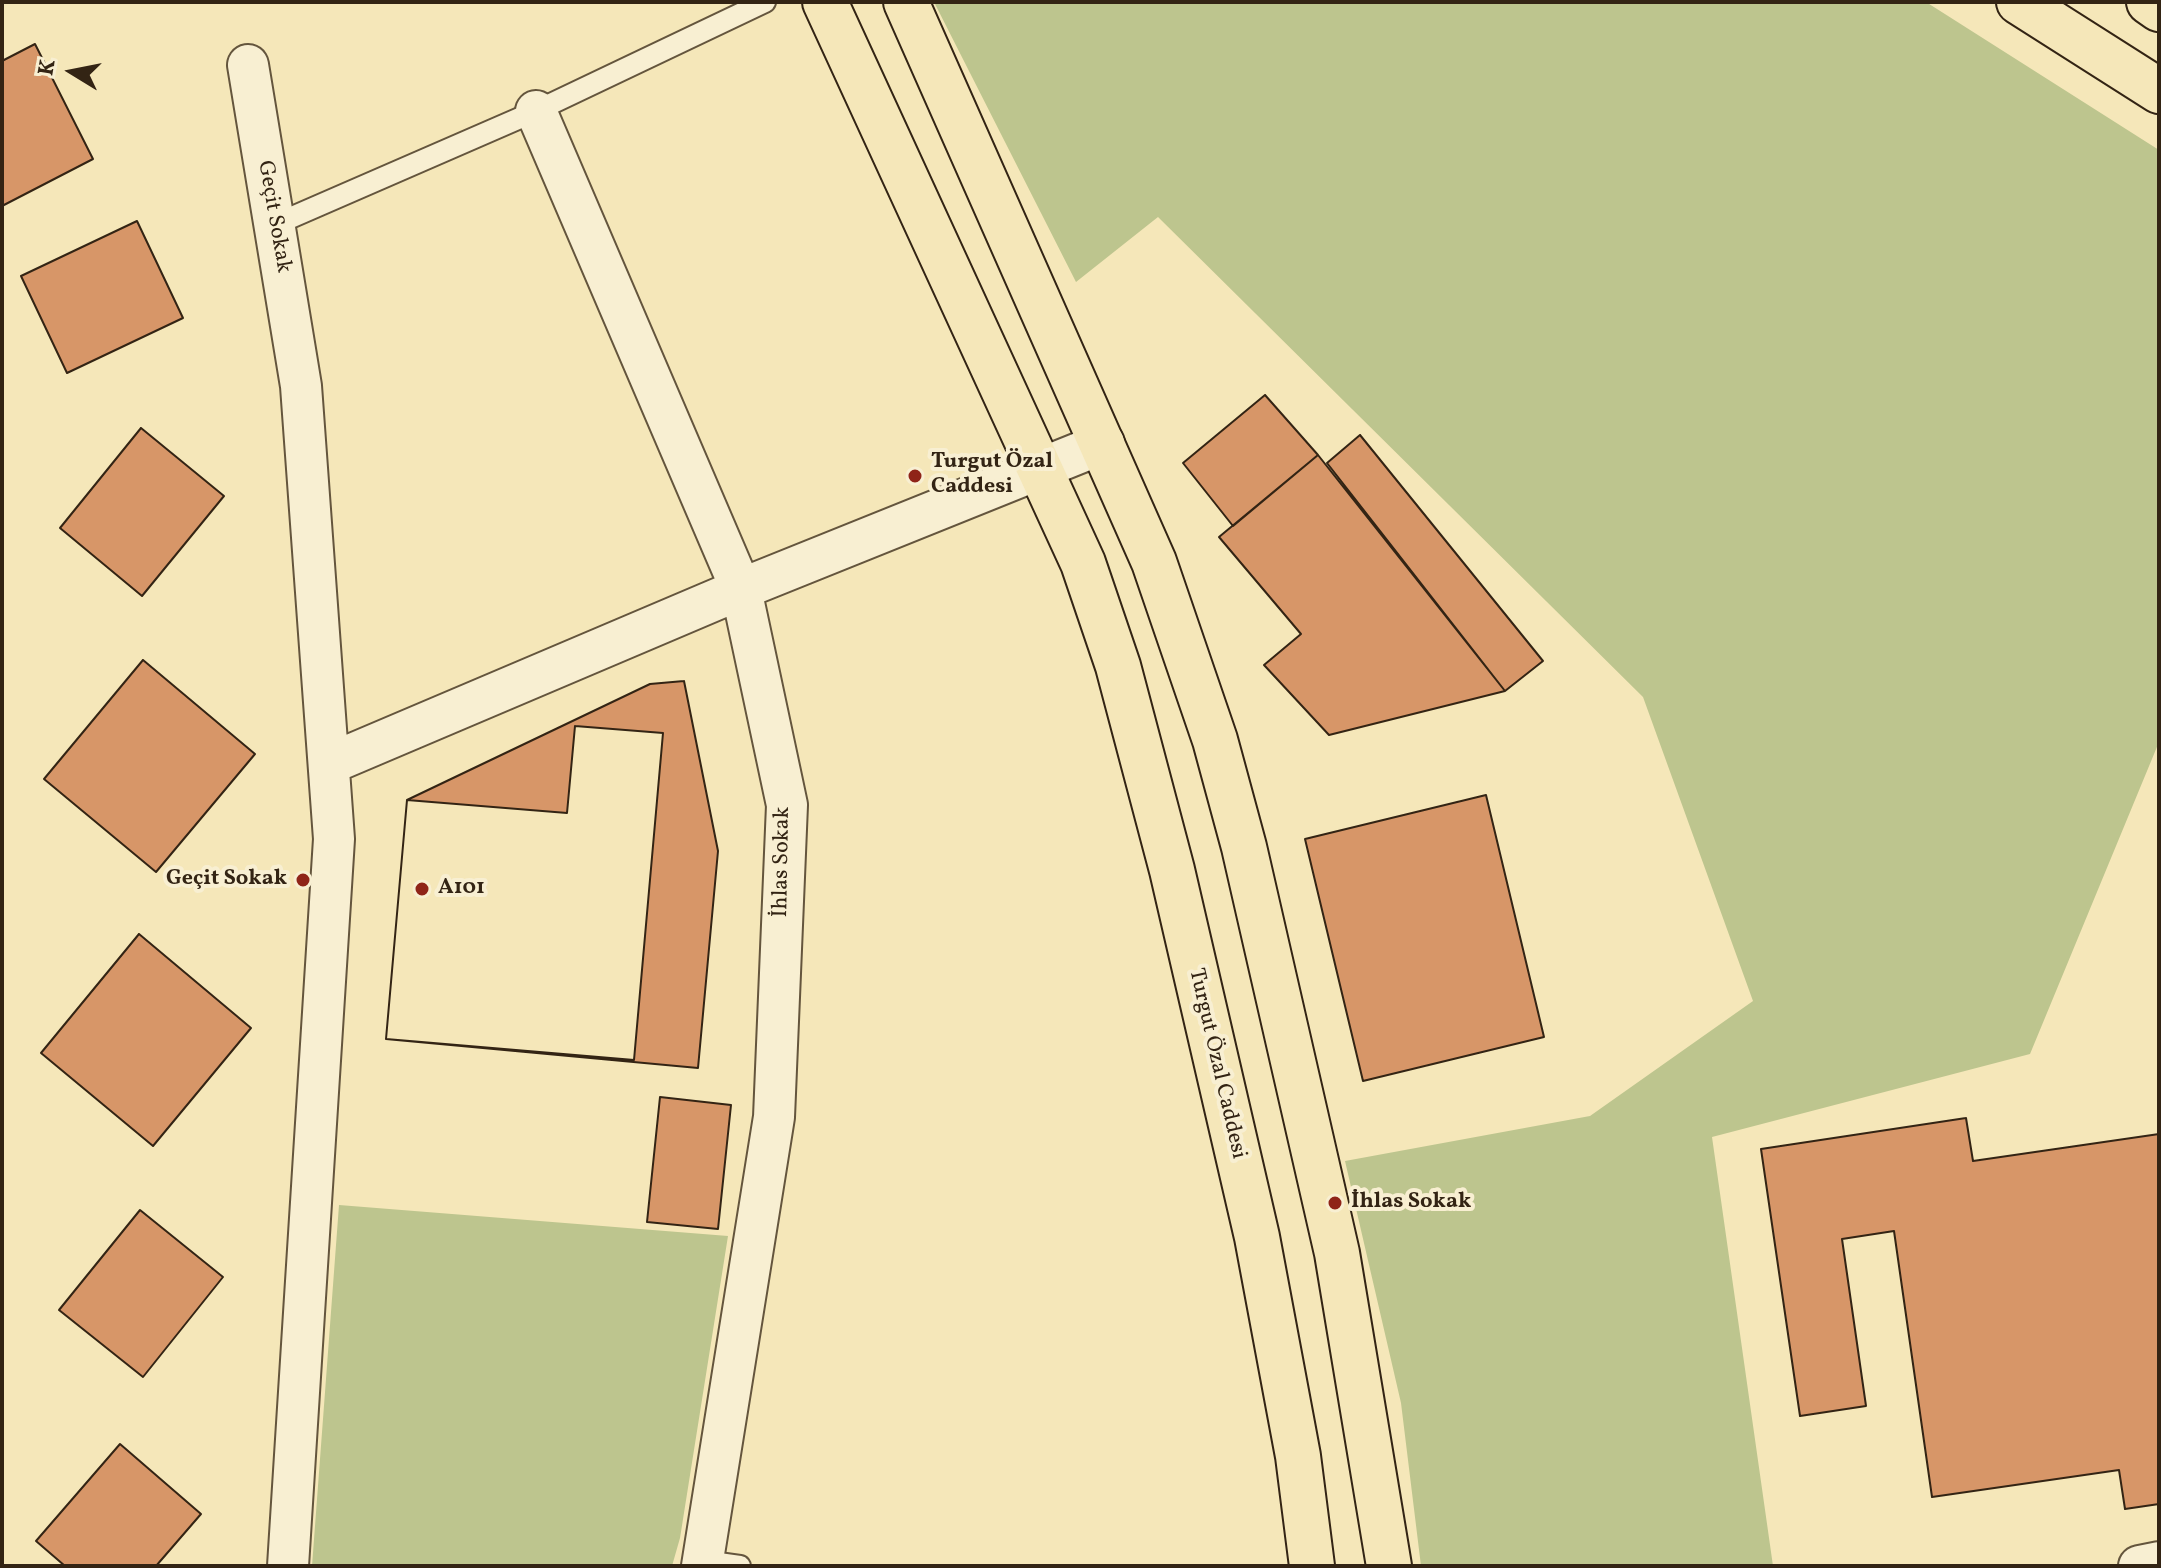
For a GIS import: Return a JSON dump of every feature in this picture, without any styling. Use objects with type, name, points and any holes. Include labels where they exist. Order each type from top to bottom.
[{"type":"main road","name":"Turgut Özal Caddesi","points":[[825,2],[1083,563],[1113,651],[1172,870],[1257,1237],[1298,1456],[1312,1566]]},
{"type":"main road","points":[[906,2],[1104,443],[1154,562],[1187,653],[1244,847],[1337,1253],[1389,1566]]},
{"type":"main road","points":[[2019,2],[2159,91]]},
{"type":"main road","points":[[2149,2],[2159,9]]},
{"type":"street","name":"Geçit Sokak","points":[[248,65],[301,386],[334,839],[288,1566]]},
{"type":"street","name":"İhlas Sokak","points":[[536,111],[741,589],[787,805],[774,1117],[715,1564]]},
{"type":"street","points":[[329,764],[741,589],[1104,443]]},
{"type":"street","points":[[2139,1566],[2159,1562]]},
{"type":"lane","points":[[274,225],[536,111],[765,2]]},
{"type":"green space","points":[[934,2],[1926,2],[2159,150],[2159,742],[2030,1054],[1712,1137],[1773,1566],[1421,1566],[1401,1403],[1345,1161],[1590,1116],[1753,1001],[1643,697],[1158,217],[1076,282]]},
{"type":"green space","points":[[339,1205],[728,1236],[680,1538],[672,1566],[312,1566]]},
{"type":"building","points":[[35,44],[93,159],[2,206],[2,61]]},
{"type":"building","points":[[137,221],[183,318],[67,373],[21,276]]},
{"type":"building","points":[[1265,395],[1318,455],[1233,526],[1183,463]]},
{"type":"building","points":[[141,428],[224,496],[142,596],[60,528]]},
{"type":"building","points":[[1360,435],[1543,661],[1505,691],[1327,463]]},
{"type":"building","points":[[1318,455],[1505,691],[1329,735],[1264,665],[1301,634],[1219,537]]},
{"type":"building","points":[[143,660],[255,754],[156,872],[44,779]]},
{"type":"building","points":[[684,681],[718,851],[698,1068],[386,1039],[407,800],[650,684]]},
{"type":"building","points":[[575,726],[663,733],[634,1060],[386,1039],[407,800],[567,813]]},
{"type":"building","points":[[1486,795],[1544,1037],[1363,1081],[1305,839]]},
{"type":"building","points":[[139,934],[251,1028],[153,1146],[41,1053]]},
{"type":"building","points":[[660,1097],[731,1105],[718,1229],[647,1222]]},
{"type":"building","points":[[1966,1118],[1973,1161],[2159,1134],[2159,1504],[2125,1509],[2119,1470],[1932,1497],[1894,1231],[1842,1239],[1866,1406],[1800,1416],[1761,1149]]},
{"type":"building","points":[[140,1210],[223,1277],[143,1377],[59,1310]]},
{"type":"building","points":[[120,1444],[201,1514],[156,1566],[65,1566],[36,1541]]},
{"type":"place","name":"Turgut Özal Caddesi","points":[[915,476]]},
{"type":"place","name":"Geçit Sokak","points":[[303,880]]},
{"type":"place","name":"A101","points":[[422,889]]},
{"type":"place","name":"İhlas Sokak","points":[[1335,1203]]}]
